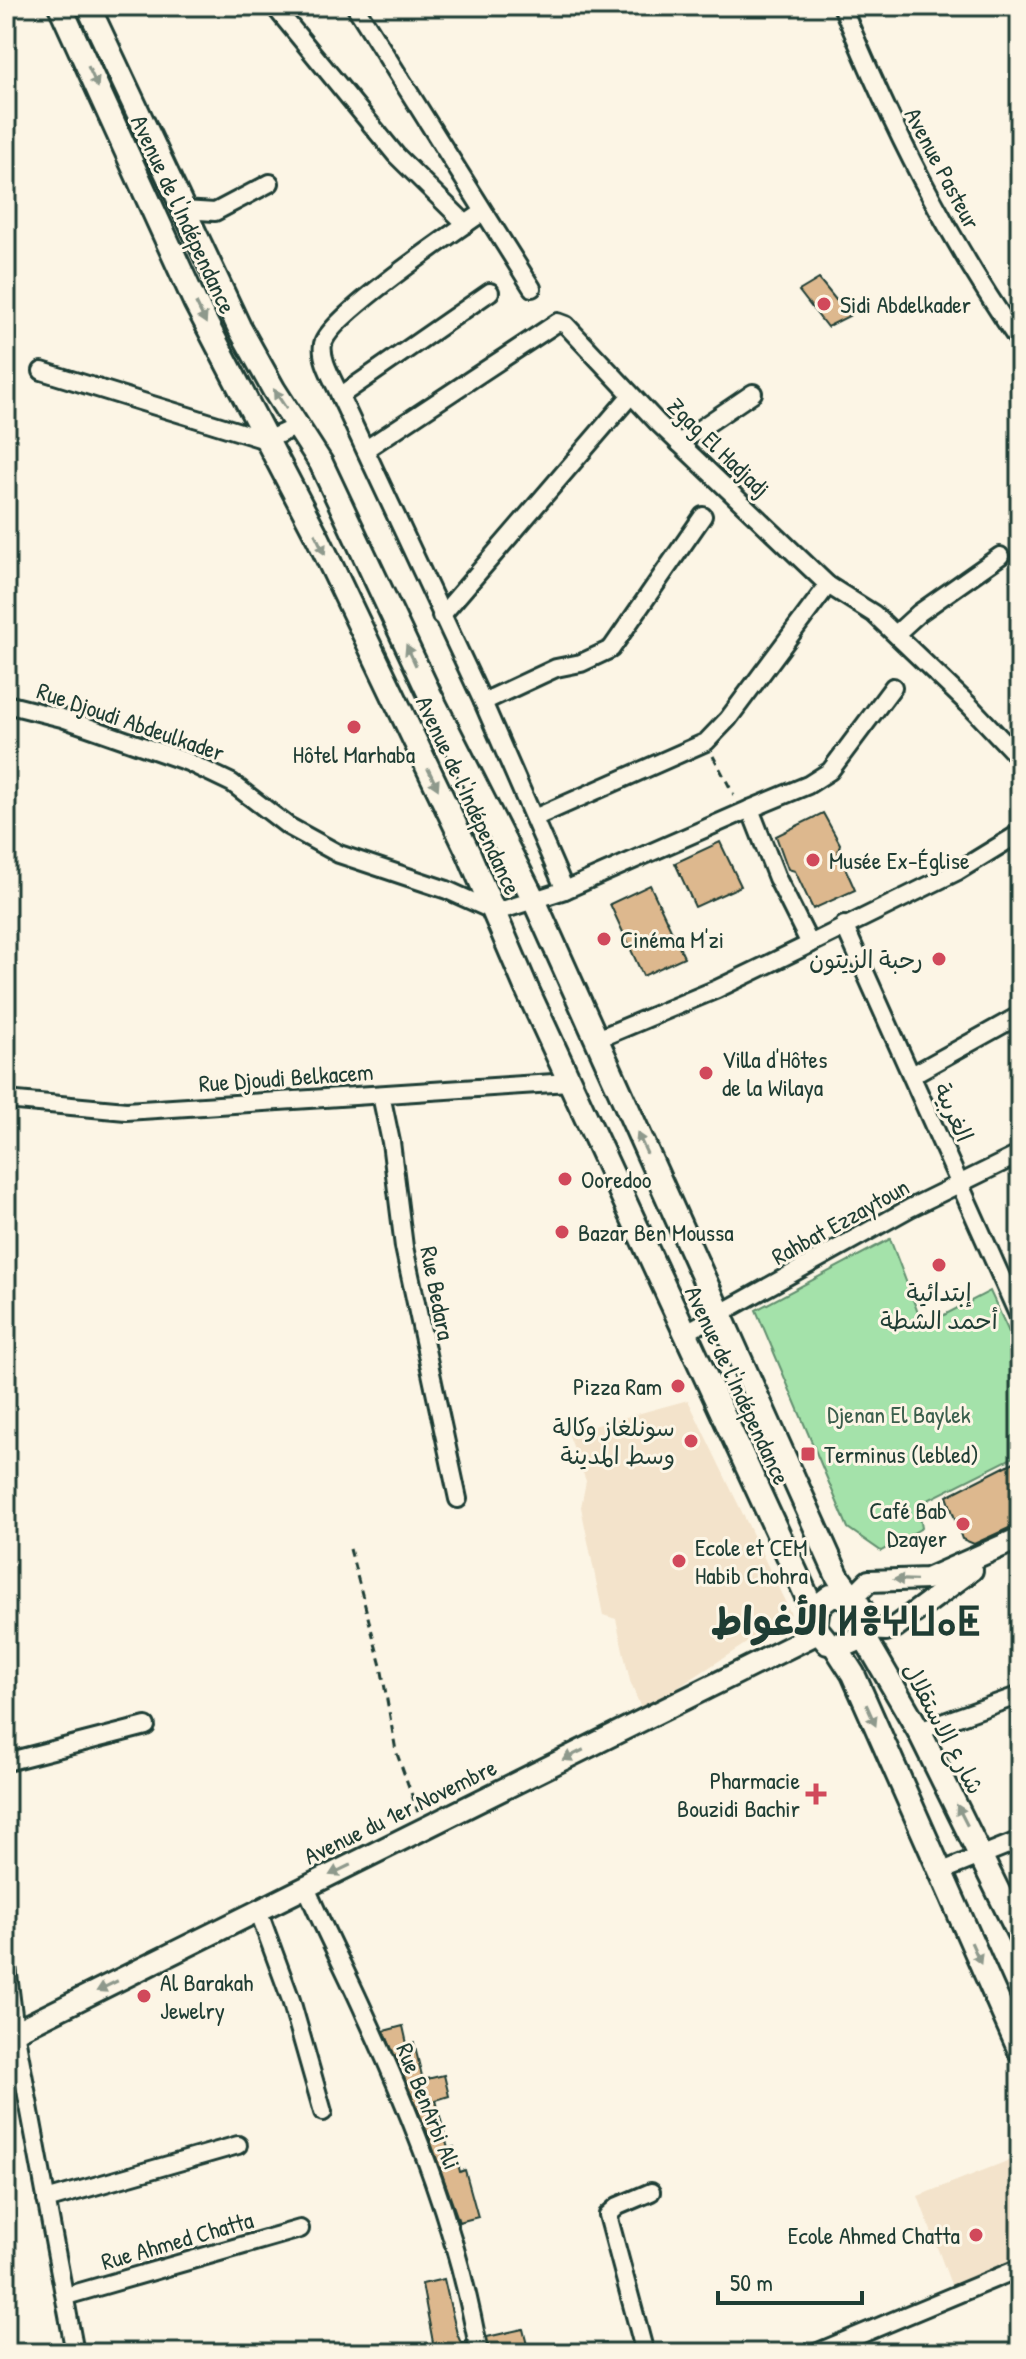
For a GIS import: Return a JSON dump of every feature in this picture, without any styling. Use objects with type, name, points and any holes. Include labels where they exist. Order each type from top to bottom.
[{"type":"main road","name":"Avenue de l'Indépendance","points":[[60,6],[195,302],[318,538],[496,912],[569,1082],[823,1631],[853,1674],[1020,2051]]},
{"type":"main road","name":"Avenue de l'Indépendance","points":[[88,6],[239,327],[321,463],[430,695],[534,900],[718,1314],[744,1362],[850,1597]]},
{"type":"main road","points":[[831,1596],[850,1597],[862,1608],[863,1631],[850,1644],[823,1631],[831,1596]]},
{"type":"main road","name":"شارع الاستقلال","points":[[863,1631],[919,1731],[1020,1936]]},
{"type":"street","points":[[274,6],[396,155],[466,224]]},
{"type":"street","points":[[355,6],[532,288]]},
{"type":"street","name":"Avenue Pasteur","points":[[842,6],[911,164],[963,258],[1020,343]]},
{"type":"street","points":[[183,210],[215,212],[270,183]]},
{"type":"street","points":[[483,212],[348,313],[327,335],[323,346],[324,358],[483,702],[565,890]]},
{"type":"street","points":[[340,396],[490,292]]},
{"type":"street","name":"Zgag El Hadjadj","points":[[366,449],[558,322],[566,325],[679,443],[828,585],[874,614],[896,634],[1020,759]]},
{"type":"street","points":[[42,371],[266,440],[298,426]]},
{"type":"street","points":[[679,443],[753,393]]},
{"type":"street","points":[[441,616],[631,395]]},
{"type":"street","points":[[483,702],[556,668],[581,663],[611,649],[703,516]]},
{"type":"street","points":[[896,634],[919,613],[1000,556]]},
{"type":"street","points":[[534,818],[706,742],[728,719],[828,585]]},
{"type":"street","points":[[496,912],[565,890],[808,785],[830,771],[893,687]]},
{"type":"street","name":"Rue Djoudi Abdeulkader","points":[[6,704],[62,718],[188,762],[232,783],[288,826],[339,854],[447,890],[496,912]]},
{"type":"street","points":[[746,810],[810,944]]},
{"type":"street","points":[[595,1040],[717,989],[810,944],[958,871],[1020,833]]},
{"type":"street","name":"الغربية","points":[[844,925],[1020,1319]]},
{"type":"street","points":[[912,1075],[1020,1015]]},
{"type":"street","name":"Rue Djoudi Belkacem","points":[[6,1100],[126,1111],[569,1082]]},
{"type":"street","name":"Rue Bedara","points":[[381,1095],[391,1142],[404,1247],[458,1499]]},
{"type":"street","name":"Rahbat Ezzaytoun","points":[[685,1333],[1020,1154]]},
{"type":"street","points":[[850,1597],[869,1581],[927,1579],[1012,1541]]},
{"type":"street","points":[[863,1631],[886,1630],[908,1619],[1012,1541]]},
{"type":"street","name":"Avenue du 1er Novembre","points":[[10,2034],[823,1631]]},
{"type":"street","points":[[919,1731],[1020,1695]]},
{"type":"street","points":[[6,1762],[146,1726]]},
{"type":"street","points":[[940,1872],[1020,1840]]},
{"type":"street","name":"Rue BenArbi Ali","points":[[306,1887],[365,2014],[438,2191],[463,2267],[479,2353]]},
{"type":"street","points":[[258,1910],[291,2000],[323,2112]]},
{"type":"street","points":[[6,1958],[10,2034],[66,2296],[75,2353]]},
{"type":"street","points":[[46,2200],[238,2145]]},
{"type":"street","points":[[645,2353],[608,2215],[618,2206],[651,2192]]},
{"type":"street","name":"Rue Ahmed Chatta","points":[[66,2296],[300,2229]]},
{"type":"street","points":[[816,2353],[1020,2268]]},
{"type":"path","points":[[706,742],[746,810]]},
{"type":"path","points":[[350,1549],[381,1666],[396,1751],[424,1828]]},
{"type":"shaded area","name":"Ecole et CEM Habib Chohra","points":[[688,1400],[791,1614],[642,1711],[630,1681],[616,1619],[603,1615],[581,1507],[586,1481],[568,1433]]},
{"type":"shaded area","name":"Ecole Ahmed Chatta","points":[[1020,2156],[1020,2274],[956,2298],[918,2196]]},
{"type":"green space","name":"Djenan El Baylek","points":[[890,1239],[923,1326],[990,1291],[1020,1356],[1020,1454],[918,1505],[922,1528],[881,1551],[848,1528],[756,1310]]},
{"type":"building","name":"Sidi Abdelkader","points":[[819,279],[849,316],[827,327],[799,291]]},
{"type":"building","name":"Musée Ex-Église","points":[[823,813],[840,844],[838,852],[855,890],[813,909],[795,871],[788,869],[776,836]]},
{"type":"building","points":[[720,842],[741,886],[695,907],[675,863]]},
{"type":"building","points":[[650,885],[684,957],[643,976],[610,904]]},
{"type":"building","points":[[1020,1459],[1020,1523],[974,1544],[962,1539],[947,1496]]},
{"type":"building","points":[[403,2026],[407,2044],[414,2043],[423,2080],[444,2075],[449,2096],[436,2100],[448,2149],[454,2147],[460,2172],[465,2170],[478,2217],[459,2222],[428,2134],[384,2031]]},
{"type":"building","points":[[444,2279],[457,2334],[461,2343],[466,2342],[468,2353],[435,2353],[422,2284]]},
{"type":"building","points":[[523,2329],[529,2353],[490,2353],[487,2337]]},
{"type":"place","name":"Sidi Abdelkader","points":[[824,304]]},
{"type":"place","name":"Hôtel Marhaba","points":[[354,727]]},
{"type":"place","name":"Musée Ex-Église","points":[[813,860]]},
{"type":"place","name":"Cinéma M'zi","points":[[604,939]]},
{"type":"place","name":"رحبة الزيتون","points":[[939,959]]},
{"type":"place","name":"Villa d'Hôtes de la Wilaya","points":[[706,1073]]},
{"type":"place","name":"Ooredoo","points":[[565,1179]]},
{"type":"place","name":"Bazar Ben Moussa","points":[[562,1232]]},
{"type":"place","name":"إبتدائية أحمد الشطة","points":[[939,1265]]},
{"type":"place","name":"Pizza Ram","points":[[678,1386]]},
{"type":"place","name":"سونلغاز وكالة وسط المدينة","points":[[691,1441]]},
{"type":"place","name":"Terminus (lebled)","points":[[808,1454]]},
{"type":"place","name":"Café Bab Dzayer","points":[[963,1524]]},
{"type":"place","name":"Ecole et CEM Habib Chohra","points":[[679,1561]]},
{"type":"place","name":"Pharmacie Bouzidi Bachir","points":[[816,1794]]},
{"type":"place","name":"Al Barakah Jewelry","points":[[144,1996]]},
{"type":"place","name":"Ecole Ahmed Chatta","points":[[976,2235]]},
{"type":"district","name":"الأغواط ⵍⴻⵖⵡⴰⵟ","points":[[846,1620]]}]
